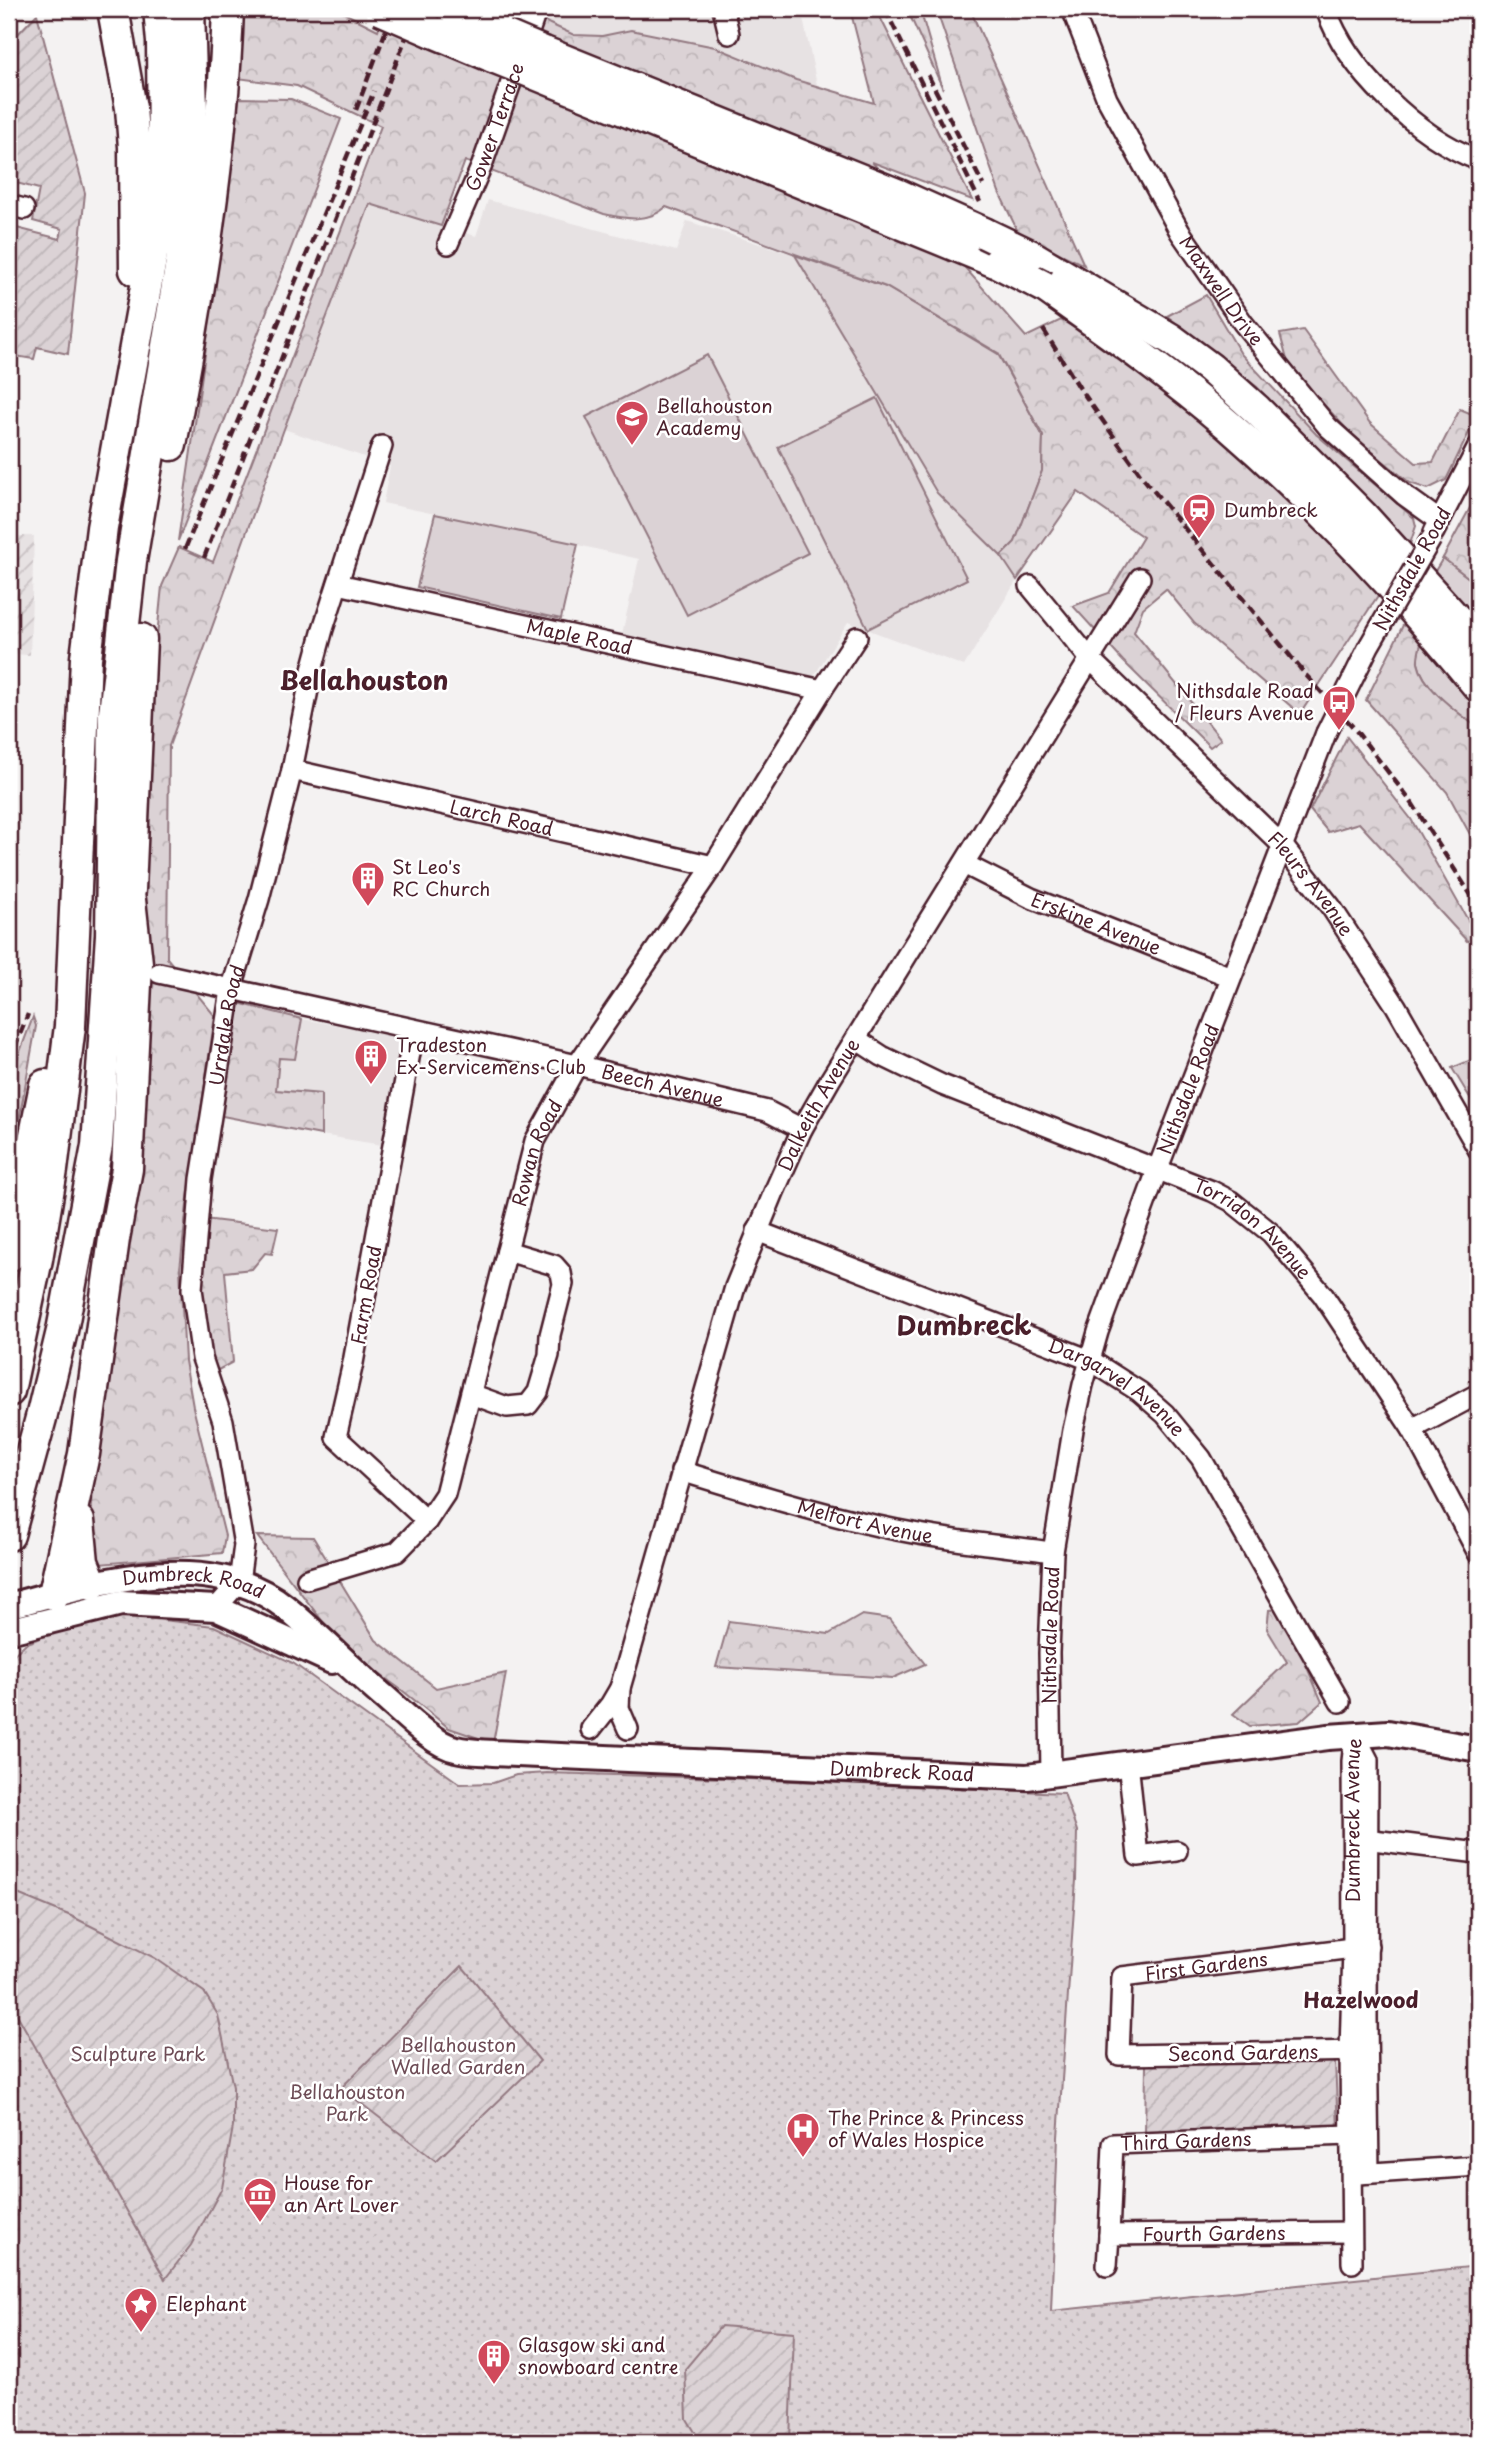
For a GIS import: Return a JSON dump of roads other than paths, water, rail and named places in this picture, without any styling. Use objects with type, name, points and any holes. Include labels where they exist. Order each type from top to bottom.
[{"type":"highway","points":[[113,9],[131,108],[134,147],[134,344]]},
{"type":"highway","points":[[9,1391],[37,1259],[70,1026],[86,657],[93,594],[134,344],[158,221],[163,150],[159,9]]},
{"type":"highway","points":[[9,1535],[62,1331],[97,1146],[111,935],[114,714],[131,561],[181,262],[192,110],[190,9]]},
{"type":"highway","points":[[97,1146],[113,1098],[123,1023],[136,792],[139,654],[150,561],[194,322],[205,243],[222,104],[228,9]]},
{"type":"highway","points":[[380,9],[521,36],[726,127],[899,195],[1030,255],[1171,339],[1210,368],[1257,410],[1362,515],[1478,643]]},
{"type":"highway","points":[[521,36],[1045,287],[1148,361],[1267,460],[1375,567],[1478,686]]},
{"type":"highway","points":[[9,1256],[19,1220],[55,1025],[77,848]]},
{"type":"highway","points":[[44,1609],[78,1486],[114,1239],[127,1169],[137,963],[130,900]]},
{"type":"highway","points":[[78,1486],[79,1541],[83,1562],[92,1584]]},
{"type":"main road","name":"Dumbreck Road","points":[[9,1631],[92,1584],[161,1574],[188,1574],[239,1582],[283,1606],[352,1670],[427,1733],[454,1749],[493,1753],[1027,1777],[1355,1735],[1400,1734],[1478,1749]]},
{"type":"main road","name":"Dumbreck Road","points":[[9,1606],[44,1609],[121,1603],[216,1608],[352,1670]]},
{"type":"street","points":[[723,9],[729,34]]},
{"type":"street","name":"Maxwell Drive","points":[[1072,9],[1107,99],[1180,232],[1243,323],[1328,427],[1404,495],[1440,521]]},
{"type":"street","points":[[1326,9],[1330,22],[1371,83],[1417,124],[1478,160]]},
{"type":"street","name":"Gower Terrace","points":[[448,244],[482,165],[521,36]]},
{"type":"street","name":"Urrdale Road","points":[[239,1582],[244,1545],[223,1421],[202,1358],[192,1289],[201,1180],[231,990],[259,899],[292,770],[312,670],[382,446]]},
{"type":"street","name":"Nithsdale Road","points":[[1051,1773],[1049,1653],[1053,1552],[1073,1430],[1098,1332],[1158,1168],[1326,733],[1369,646],[1431,539],[1478,447]]},
{"type":"street","name":"Dalkeith Avenue","points":[[628,1729],[619,1708],[620,1688],[723,1325],[757,1231],[803,1129],[1140,578]]},
{"type":"street","name":"Maple Road","points":[[338,584],[822,690]]},
{"type":"street","name":"Fleurs Avenue","points":[[1030,586],[1090,659],[1282,845],[1353,937],[1478,1149]]},
{"type":"street","name":"Rowan Road","points":[[307,1579],[397,1552],[427,1521],[445,1494],[535,1141],[577,1065],[713,866],[857,637]]},
{"type":"street","name":"Larch Road","points":[[292,770],[713,866]]},
{"type":"street","name":"Erskine Avenue","points":[[964,864],[1031,898],[1231,977]]},
{"type":"street","name":"Beech Avenue","points":[[159,973],[577,1065],[767,1111],[803,1129]]},
{"type":"street","name":"Farm Road","points":[[414,1031],[353,1363],[336,1437],[427,1521]]},
{"type":"street","name":"Torridon Avenue","points":[[856,1039],[882,1056],[942,1084],[1212,1191],[1231,1201],[1271,1233],[1323,1295],[1412,1429],[1478,1553]]},
{"type":"street","name":"Dargarvel Avenue","points":[[757,1231],[1090,1360],[1140,1392],[1165,1414],[1201,1458],[1340,1702]]},
{"type":"street","points":[[471,1394],[507,1407],[528,1405],[538,1392],[549,1354],[550,1335],[563,1284],[561,1273],[554,1265],[507,1251]]},
{"type":"street","points":[[1412,1429],[1478,1394]]},
{"type":"street","name":"Melfort Avenue","points":[[681,1471],[803,1508],[879,1526],[1053,1552]]},
{"type":"street","points":[[216,1608],[239,1582]]},
{"type":"street","name":"Dalkeith Avenue","points":[[591,1729],[620,1688]]},
{"type":"street","name":"Dumbreck Avenue","points":[[1352,2263],[1351,2232],[1360,2174],[1361,1838],[1368,1760],[1355,1735]]},
{"type":"street","points":[[1128,1762],[1138,1856],[1177,1851]]},
{"type":"street","points":[[1361,1838],[1478,1853]]},
{"type":"street","name":"First Gardens","points":[[1119,2055],[1122,1977],[1360,1947]]},
{"type":"street","name":"Dumbreck Avenue","points":[[1359,2051],[1350,2135],[1360,2174]]},
{"type":"street","name":"Second Gardens","points":[[1119,2055],[1359,2051]]},
{"type":"street","name":"Third Gardens","points":[[1109,2235],[1114,2144],[1350,2135]]},
{"type":"street","points":[[1360,2174],[1478,2166]]},
{"type":"street","name":"Fourth Gardens","points":[[1109,2235],[1351,2232]]},
{"type":"street","points":[[1107,2266],[1109,2235]]},
{"type":"railway","points":[[356,110],[394,9]]},
{"type":"railway","points":[[204,558],[417,9]]},
{"type":"railway","points":[[885,9],[980,202]]},
{"type":"railway","points":[[928,75],[983,185]]},
{"type":"railway","points":[[185,549],[374,91]]},
{"type":"railway","points":[[1043,329],[1079,387],[1143,478],[1305,674],[1354,728],[1412,803],[1478,906]]},
{"type":"railway","points":[[9,1062],[28,1014]]},
{"type":"place","name":"Bellahouston Academy","points":[[632,447]]},
{"type":"place","name":"Dumbreck","points":[[1199,540]]},
{"type":"place","name":"Nithsdale Road / Fleurs Avenue","points":[[1339,732]]},
{"type":"place","name":"St Leo's RC Church","points":[[368,908]]},
{"type":"place","name":"Tradeston Ex-Servicemens Club","points":[[371,1086]]},
{"type":"place","name":"The Prince & Princess of Wales Hospice","points":[[803,2159]]},
{"type":"place","name":"House for an Art Lover","points":[[260,2224]]},
{"type":"place","name":"Elephant","points":[[141,2334]]},
{"type":"place","name":"Glasgow ski and snowboard centre","points":[[494,2386]]},
{"type":"district","name":"Bellahouston","points":[[364,681]]},
{"type":"district","name":"Dumbreck","points":[[964,1326]]},
{"type":"district","name":"Hazelwood","points":[[1361,2001]]},
{"type":"park label","name":"Sculpture Park","points":[[138,2054]]},
{"type":"park label","name":"Bellahouston Walled Garden","points":[[458,2056]]},
{"type":"park label","name":"Bellahouston Park","points":[[347,2103]]}]
